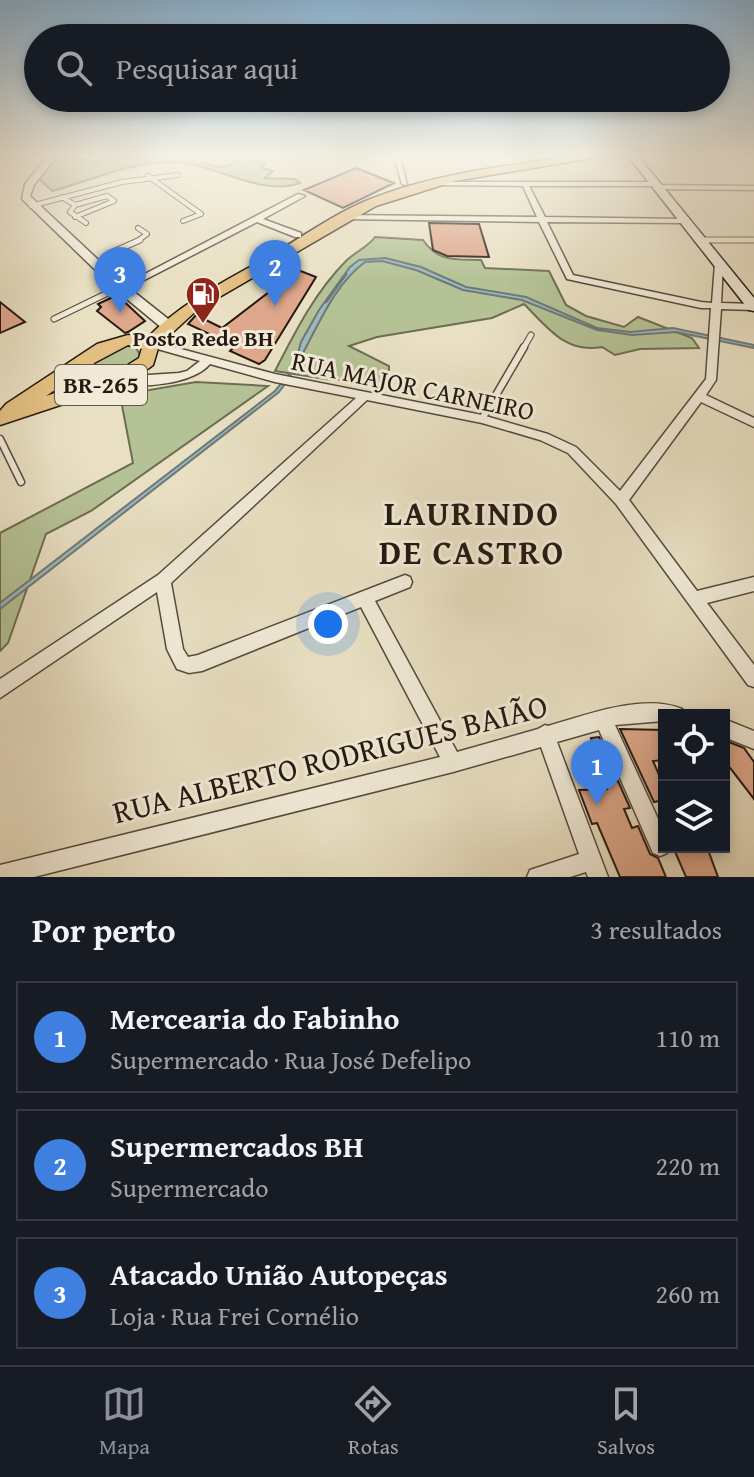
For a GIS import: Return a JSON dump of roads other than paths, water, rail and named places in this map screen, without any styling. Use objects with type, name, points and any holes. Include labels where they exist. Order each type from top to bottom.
[{"type":"main road","name":"BR-265","points":[[252,269],[298,235],[370,197]]},
{"type":"main road","name":"BR-265","points":[[0,418],[83,362],[122,341],[138,340],[343,217],[391,197]]},
{"type":"main road","points":[[664,197],[754,307]]},
{"type":"main road","name":"BR-265","points":[[0,418],[106,384],[147,361],[160,326]]},
{"type":"main road","name":"BR-265","points":[[83,362],[78,372],[81,381],[106,384]]},
{"type":"street","points":[[29,197],[28,202],[160,326]]},
{"type":"street","points":[[121,288],[299,197]]},
{"type":"street","points":[[531,197],[570,277],[718,306],[754,307]]},
{"type":"street","points":[[343,217],[684,221]]},
{"type":"street","points":[[257,219],[298,235]]},
{"type":"street","points":[[719,264],[711,380],[621,500],[697,598],[754,679]]},
{"type":"street","name":"RUA MAJOR CARNEIRO","points":[[160,326],[207,360],[275,378],[482,419],[544,437],[572,450],[621,500]]},
{"type":"street","points":[[106,384],[176,376],[199,370],[207,360]]},
{"type":"street","points":[[0,689],[163,580],[365,396]]},
{"type":"street","points":[[700,397],[754,423]]},
{"type":"street","points":[[163,580],[175,651],[187,665],[208,660],[405,582]]},
{"type":"street","points":[[697,598],[754,584]]},
{"type":"street","points":[[365,598],[453,763]]},
{"type":"street","name":"RUA ALBERTO RODRIGUES BAIÃO","points":[[0,875],[453,763],[603,719],[658,713]]},
{"type":"street","points":[[603,719],[658,842]]},
{"type":"street","points":[[730,730],[754,740]]},
{"type":"street","points":[[537,877],[595,868],[545,734]]},
{"type":"lane","points":[[28,202],[62,197],[75,205]]},
{"type":"lane","points":[[75,217],[114,201],[113,198],[100,197],[75,205],[70,212],[75,217],[86,223]]},
{"type":"lane","points":[[177,197],[201,214],[183,221]]},
{"type":"lane","points":[[99,267],[113,252],[147,236],[138,228]]},
{"type":"lane","points":[[699,240],[754,240]]},
{"type":"lane","points":[[54,319],[121,288]]},
{"type":"lane","points":[[482,419],[531,335]]},
{"type":"lane","points":[[0,439],[21,482]]},
{"type":"water","points":[[385,258],[421,267],[466,287],[526,297],[597,328],[630,332],[673,328],[754,345],[754,348],[676,332],[632,335],[597,330],[522,300],[463,290],[416,270],[382,261],[365,262],[339,289],[290,377],[279,392],[0,609],[0,603],[275,391],[294,368],[301,342],[319,310],[350,267],[359,260]]},
{"type":"waterway","points":[[326,302],[346,274]]},
{"type":"place","name":"Supermercados BH","points":[[275,306]]},
{"type":"place","name":"Atacado União Autopeças","points":[[120,313]]},
{"type":"place","name":"Posto Rede BH","points":[[203,325]]},
{"type":"place","name":"Mercearia do Fabinho","points":[[597,805]]},
{"type":"district","name":"LAURINDO DE CASTRO","points":[[472,532]]}]
